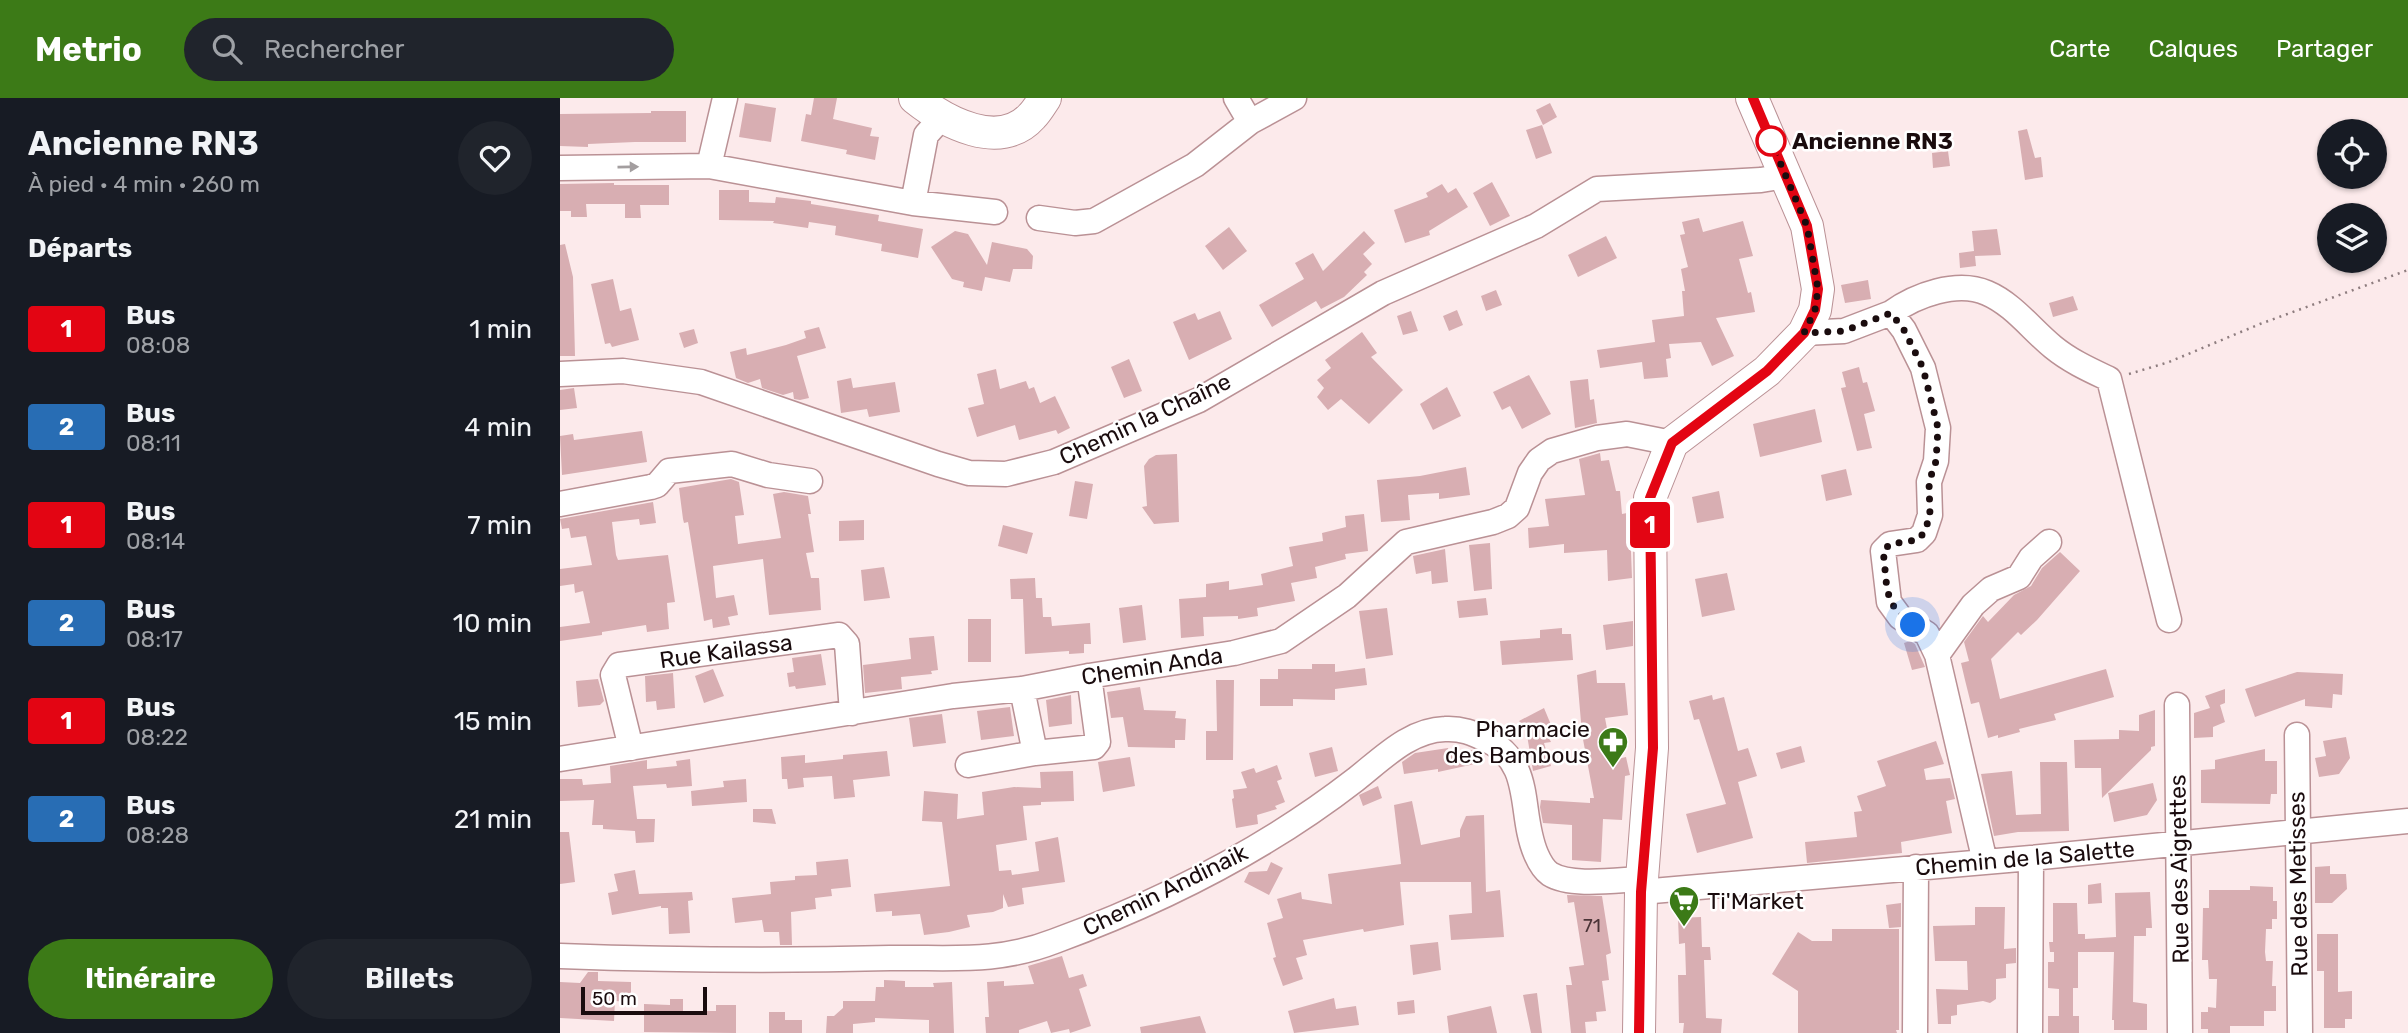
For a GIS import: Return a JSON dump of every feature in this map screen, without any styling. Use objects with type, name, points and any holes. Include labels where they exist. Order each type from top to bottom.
[{"type":"main road","points":[[915,98],[951,123],[984,132],[1012,130],[1031,118],[1045,98]]},
{"type":"main road","points":[[1639,1033],[1642,886],[1653,748],[1650,498],[1672,443],[1767,371],[1804,333],[1815,310],[1818,289],[1807,226],[1752,98]]},
{"type":"street","points":[[709,166],[725,98]]},
{"type":"street","points":[[1236,98],[1250,122]]},
{"type":"street","points":[[1040,218],[1075,223],[1094,221],[1195,165],[1250,122],[1294,98]]},
{"type":"street","points":[[914,203],[926,135],[942,117]]},
{"type":"street","points":[[560,168],[709,166],[914,203],[995,212]]},
{"type":"street","name":"Chemin la Chaîne","points":[[560,374],[624,371],[701,382],[938,464],[969,473],[1006,474],[1054,462],[1199,400],[1383,293],[1536,226],[1597,189],[1761,180],[1785,176]]},
{"type":"street","points":[[1804,333],[1844,331],[1891,313],[1901,305],[1927,293],[1961,288],[1987,293],[2013,311],[2054,348],[2109,379],[2169,620]]},
{"type":"street","points":[[1891,313],[1904,330],[1923,368],[1938,428],[1936,461],[1929,482],[1930,516],[1924,533],[1917,540],[1890,544],[1883,551],[1889,602],[1900,617],[1927,634],[1937,655],[1985,862]]},
{"type":"street","name":"Chemin Anda","points":[[560,759],[953,696],[1022,689],[1234,653],[1281,640],[1346,596],[1406,542],[1508,516],[1517,508],[1530,473],[1539,460],[1552,451],[1597,438],[1627,434],[1672,443]]},
{"type":"street","points":[[560,503],[651,487],[657,485],[669,471],[732,464],[768,475],[810,481]]},
{"type":"street","points":[[1937,655],[1973,605],[1990,589],[2019,576],[2031,558],[2049,542]]},
{"type":"street","name":"Rue Kailassa","points":[[631,748],[612,675],[619,665],[839,635],[847,644],[852,713]]},
{"type":"street","points":[[968,765],[1035,753],[1090,749],[1098,742],[1088,676]]},
{"type":"street","points":[[1022,689],[1035,753]]},
{"type":"street","name":"Rue des Aigrettes","points":[[2177,705],[2180,1033]]},
{"type":"street","name":"Chemin Andinaik","points":[[560,956],[714,960],[926,957],[970,960],[1011,955],[1093,926],[1222,866],[1324,804],[1401,744],[1423,732],[1446,729],[1470,731],[1492,742],[1510,756],[1524,792],[1531,840],[1539,861],[1550,874],[1574,881],[1642,886]]},
{"type":"street","name":"Rue des Metisses","points":[[2297,735],[2300,1033]]},
{"type":"street","name":"Chemin de la Salette","points":[[1642,886],[1985,862],[2408,821]]},
{"type":"street","points":[[2030,1033],[2031,858]]},
{"type":"street","points":[[1915,1033],[1916,867]]},
{"type":"path","points":[[2109,379],[2169,362],[2260,324],[2408,270]]},
{"type":"building","points":[[814,98],[837,98],[833,119],[872,128],[870,136],[879,137],[875,160],[846,154],[847,150],[801,141],[806,114],[811,115]]},
{"type":"building","points":[[745,103],[776,108],[771,142],[739,137]]},
{"type":"building","points":[[1550,103],[1557,117],[1543,125],[1536,110]]},
{"type":"building","points":[[686,111],[686,142],[560,146],[560,114]]},
{"type":"building","points":[[1542,125],[1552,153],[1536,159],[1526,130]]},
{"type":"building","points":[[2027,129],[2035,158],[2041,157],[2043,177],[2025,180],[2018,131]]},
{"type":"building","points":[[1948,151],[1950,166],[1933,168],[1932,153]]},
{"type":"building","points":[[1492,182],[1510,216],[1490,226],[1473,193]]},
{"type":"building","points":[[560,184],[669,185],[669,205],[640,205],[641,218],[625,218],[625,204],[586,204],[587,217],[571,217],[571,211],[560,211]]},
{"type":"building","points":[[1442,184],[1448,193],[1456,188],[1468,207],[1429,231],[1430,235],[1405,243],[1394,210],[1428,197],[1426,193]]},
{"type":"building","points":[[719,190],[749,190],[749,202],[775,203],[776,197],[811,201],[811,204],[879,215],[878,221],[923,229],[918,258],[881,251],[882,244],[835,235],[836,226],[809,222],[808,228],[773,223],[774,221],[719,220]]},
{"type":"building","points":[[1699,218],[1703,232],[1743,221],[1753,256],[1739,259],[1755,312],[1716,318],[1734,356],[1712,366],[1701,342],[1669,344],[1671,358],[1666,359],[1668,377],[1644,379],[1642,362],[1600,368],[1597,350],[1655,342],[1652,320],[1684,316],[1682,291],[1685,291],[1681,269],[1688,267],[1680,235],[1685,234],[1682,222]]},
{"type":"building","points":[[1229,227],[1247,251],[1223,270],[1205,246]]},
{"type":"building","points":[[1997,229],[2001,255],[1975,256],[1976,266],[1960,268],[1959,253],[1974,251],[1972,231]]},
{"type":"building","points":[[955,231],[968,234],[987,265],[992,242],[1027,249],[1033,256],[1032,269],[1013,269],[1010,282],[985,277],[982,291],[963,287],[964,282],[952,279],[931,247]]},
{"type":"building","points":[[1364,231],[1375,243],[1363,254],[1372,264],[1364,272],[1367,275],[1344,297],[1321,309],[1316,301],[1272,327],[1259,305],[1304,279],[1295,263],[1313,253],[1323,271]]},
{"type":"building","points":[[1606,236],[1617,258],[1578,277],[1568,255]]},
{"type":"building","points":[[565,244],[573,277],[575,356],[560,356],[560,245]]},
{"type":"building","points":[[613,279],[620,311],[631,308],[639,340],[612,347],[610,343],[605,344],[591,284]]},
{"type":"building","points":[[1868,280],[1871,299],[1845,303],[1841,285]]},
{"type":"building","points":[[1496,290],[1502,305],[1486,311],[1481,296]]},
{"type":"building","points":[[2073,296],[2078,310],[2053,317],[2049,303]]},
{"type":"building","points":[[1457,310],[1463,325],[1449,331],[1443,316]]},
{"type":"building","points":[[1220,311],[1232,339],[1189,360],[1173,322],[1195,313],[1198,320]]},
{"type":"building","points":[[1411,311],[1418,331],[1403,335],[1397,316]]},
{"type":"building","points":[[819,327],[826,348],[797,356],[809,398],[794,399],[793,392],[783,395],[762,388],[760,379],[748,383],[736,378],[730,352],[746,348],[747,355],[786,345],[806,338],[804,331]]},
{"type":"building","points":[[694,329],[698,343],[684,348],[679,333]]},
{"type":"building","points":[[1362,332],[1377,353],[1371,357],[1403,390],[1369,424],[1341,399],[1328,410],[1317,397],[1324,388],[1317,380],[1331,368],[1325,360]]},
{"type":"building","points":[[1129,359],[1142,391],[1124,398],[1111,367]]},
{"type":"building","points":[[1859,367],[1863,383],[1867,382],[1875,411],[1864,414],[1872,448],[1857,451],[1841,388],[1846,387],[1842,372]]},
{"type":"building","points":[[996,369],[1000,389],[1026,381],[1029,389],[1034,387],[1040,403],[1055,396],[1070,428],[1058,434],[1056,430],[1019,440],[1015,425],[977,437],[968,408],[984,404],[977,374]]},
{"type":"building","points":[[1529,375],[1551,414],[1522,429],[1510,406],[1502,410],[1493,392]]},
{"type":"building","points":[[851,378],[853,388],[895,382],[900,412],[869,417],[867,409],[841,413],[837,381]]},
{"type":"building","points":[[1588,379],[1590,400],[1594,399],[1597,423],[1575,428],[1570,381]]},
{"type":"building","points":[[1447,387],[1461,416],[1433,430],[1420,404]]},
{"type":"building","points":[[574,388],[577,408],[560,410],[560,390]]},
{"type":"building","points":[[1815,409],[1822,442],[1760,457],[1753,424]]},
{"type":"building","points":[[642,431],[647,462],[562,475],[560,436],[573,434],[574,440]]},
{"type":"building","points":[[1600,453],[1601,461],[1609,460],[1616,491],[1620,491],[1622,514],[1627,513],[1632,578],[1608,581],[1607,550],[1564,553],[1564,544],[1529,548],[1528,528],[1549,526],[1545,499],[1585,495],[1579,459]]},
{"type":"building","points":[[1177,454],[1179,522],[1154,524],[1142,507],[1147,506],[1144,466],[1156,455]]},
{"type":"building","points":[[1466,467],[1470,495],[1439,499],[1439,493],[1408,495],[1410,520],[1381,522],[1377,480],[1420,476]]},
{"type":"building","points":[[1846,469],[1852,495],[1826,501],[1821,475]]},
{"type":"building","points":[[731,479],[739,482],[744,515],[735,516],[738,544],[781,538],[773,494],[784,492],[808,496],[814,552],[806,553],[811,578],[819,578],[821,610],[769,615],[763,559],[713,566],[716,598],[734,595],[738,615],[728,617],[730,625],[713,628],[712,619],[704,621],[688,522],[684,523],[679,488]]},
{"type":"building","points":[[1075,481],[1093,484],[1087,519],[1069,516]]},
{"type":"building","points":[[1719,491],[1724,518],[1697,523],[1692,497]]},
{"type":"building","points":[[653,502],[656,523],[640,525],[639,519],[612,522],[616,555],[618,560],[668,555],[675,602],[667,603],[669,629],[647,632],[646,625],[560,641],[560,627],[590,623],[583,591],[575,593],[574,584],[560,586],[560,569],[592,565],[586,536],[571,538],[569,528],[562,529],[560,519]]},
{"type":"building","points":[[1364,514],[1368,551],[1345,554],[1346,559],[1315,567],[1317,578],[1291,583],[1295,601],[1257,608],[1258,616],[1238,619],[1238,616],[1203,617],[1204,636],[1181,638],[1179,599],[1206,597],[1206,584],[1229,581],[1229,590],[1263,585],[1261,574],[1293,566],[1289,547],[1323,541],[1322,533],[1346,527],[1345,516]]},
{"type":"building","points":[[864,520],[864,540],[839,541],[839,521]]},
{"type":"building","points":[[1003,525],[1033,533],[1027,554],[998,546]]},
{"type":"building","points":[[1490,543],[1492,589],[1474,591],[1469,545]]},
{"type":"building","points":[[1445,549],[1448,582],[1432,584],[1431,571],[1416,574],[1413,556]]},
{"type":"building","points":[[2060,552],[2080,571],[2037,620],[2021,635],[2018,632],[1991,659],[2000,699],[2106,669],[2114,697],[2054,714],[2056,720],[2019,729],[2020,732],[1988,738],[1979,702],[1971,704],[1965,680],[1961,663],[1969,661],[1964,642],[1983,616],[1988,622],[2014,595],[2031,586],[2042,568]]},
{"type":"building","points":[[884,567],[890,598],[864,601],[861,570]]},
{"type":"building","points":[[1727,573],[1735,610],[1702,617],[1695,579]]},
{"type":"building","points":[[1035,578],[1036,598],[1042,598],[1043,617],[1051,617],[1052,626],[1090,623],[1091,644],[1084,644],[1084,653],[1069,654],[1069,651],[1025,654],[1023,599],[1011,599],[1010,579]]},
{"type":"building","points":[[1486,598],[1488,615],[1459,618],[1457,601]]},
{"type":"building","points":[[1142,605],[1146,640],[1123,643],[1119,608]]},
{"type":"building","points":[[1387,608],[1393,655],[1366,659],[1359,611]]},
{"type":"building","points":[[968,619],[991,619],[991,662],[968,662]]},
{"type":"building","points":[[1633,621],[1633,646],[1606,650],[1603,625]]},
{"type":"building","points":[[1562,628],[1562,634],[1571,634],[1573,660],[1502,665],[1500,641],[1540,638],[1540,630]]},
{"type":"building","points":[[934,636],[938,670],[931,671],[932,674],[901,677],[902,689],[865,693],[863,665],[911,659],[909,638]]},
{"type":"building","points":[[1910,641],[1915,644],[1925,667],[1912,670],[1904,643]]},
{"type":"building","points":[[821,654],[826,685],[796,689],[795,686],[789,687],[787,673],[794,672],[792,658]]},
{"type":"building","points":[[1312,664],[1335,664],[1335,672],[1365,668],[1367,685],[1335,689],[1335,700],[1293,699],[1293,706],[1260,706],[1260,679],[1278,679],[1278,669],[1312,669]]},
{"type":"building","points":[[713,669],[724,696],[704,703],[695,676]]},
{"type":"building","points":[[1596,670],[1597,683],[1625,683],[1628,715],[1605,718],[1613,760],[1626,757],[1630,775],[1625,776],[1622,820],[1603,819],[1601,862],[1572,860],[1572,825],[1543,823],[1540,807],[1541,800],[1590,803],[1590,798],[1594,798],[1582,734],[1577,675]]},
{"type":"building","points":[[2297,672],[2343,674],[2342,695],[2333,694],[2332,708],[2305,706],[2305,699],[2255,717],[2245,689]]},
{"type":"building","points":[[673,673],[675,708],[657,710],[656,701],[646,702],[645,676]]},
{"type":"building","points":[[598,679],[604,701],[600,705],[578,707],[576,681]]},
{"type":"building","points":[[1216,680],[1234,680],[1233,760],[1206,760],[1206,731],[1217,731]]},
{"type":"building","points":[[1140,687],[1144,710],[1176,711],[1175,718],[1186,719],[1185,740],[1175,740],[1175,748],[1128,747],[1123,717],[1111,718],[1107,692]]},
{"type":"building","points":[[2225,689],[2225,703],[2220,705],[2225,722],[2213,727],[2213,737],[2194,738],[2194,713],[2210,708],[2205,696]]},
{"type":"building","points":[[1071,695],[1072,724],[1049,727],[1046,700]]},
{"type":"building","points":[[1712,695],[1713,700],[1724,697],[1738,751],[1748,748],[1757,776],[1738,782],[1753,838],[1697,853],[1686,814],[1726,804],[1699,719],[1694,720],[1689,701]]},
{"type":"building","points":[[1010,707],[1014,736],[981,740],[977,711]]},
{"type":"building","points":[[1544,708],[1554,732],[1546,732],[1551,742],[1544,743],[1551,766],[1533,771],[1526,729],[1519,721]]},
{"type":"building","points":[[2155,710],[2155,746],[2102,798],[2101,768],[2075,768],[2074,740],[2119,739],[2119,730],[2139,731],[2139,715]]},
{"type":"building","points":[[942,714],[946,743],[913,747],[909,718]]},
{"type":"building","points":[[2346,737],[2350,758],[2339,774],[2319,777],[2315,758],[2326,756],[2323,741]]},
{"type":"building","points":[[1936,741],[1944,764],[1924,769],[1926,780],[1950,778],[1955,799],[1946,801],[1952,833],[1901,842],[1902,853],[1807,863],[1805,842],[1857,837],[1854,812],[1862,811],[1857,796],[1886,786],[1877,761]]},
{"type":"building","points":[[1801,746],[1805,762],[1781,769],[1776,753]]},
{"type":"building","points":[[1332,747],[1338,771],[1315,777],[1309,753]]},
{"type":"building","points":[[1448,748],[1449,754],[1473,750],[1483,755],[1484,762],[1438,772],[1438,769],[1404,774],[1402,762],[1415,753]]},
{"type":"building","points":[[2265,749],[2265,761],[2277,761],[2277,794],[2271,794],[2270,804],[2201,803],[2201,770],[2215,769],[2215,760]]},
{"type":"building","points":[[887,751],[890,776],[853,780],[855,797],[834,799],[832,776],[803,778],[804,787],[788,789],[787,779],[782,779],[781,757],[805,755],[805,763],[843,759],[843,755]]},
{"type":"building","points":[[1130,757],[1135,786],[1103,792],[1098,762]]},
{"type":"building","points":[[690,759],[692,786],[633,786],[637,819],[655,819],[654,842],[636,843],[635,831],[603,829],[603,825],[592,825],[594,800],[560,801],[560,779],[582,779],[583,785],[611,783],[610,766],[647,760],[647,769],[677,766],[676,761]]},
{"type":"building","points":[[2040,762],[2067,762],[2069,831],[2018,832],[1994,836],[1981,774],[2012,771],[2016,815],[2041,814]]},
{"type":"building","points":[[1277,765],[1282,779],[1277,781],[1285,802],[1275,806],[1277,809],[1257,815],[1258,824],[1236,828],[1233,790],[1247,788],[1241,772],[1254,768],[1256,773]]},
{"type":"building","points":[[1073,771],[1074,801],[1041,802],[1041,805],[1023,806],[1027,840],[996,845],[999,871],[1011,870],[1012,875],[1039,871],[1035,842],[1058,837],[1065,882],[1022,888],[1024,904],[1008,907],[1003,894],[1003,908],[967,915],[970,927],[949,932],[924,935],[920,914],[892,916],[892,911],[876,912],[874,894],[950,886],[942,822],[922,821],[924,791],[958,794],[957,819],[984,815],[982,792],[1014,787],[1041,788],[1040,772]]},
{"type":"building","points":[[746,779],[747,802],[692,806],[691,791],[724,787],[723,781]]},
{"type":"building","points":[[2153,783],[2157,800],[2147,815],[2114,822],[2108,793]]},
{"type":"building","points":[[1378,786],[1382,798],[1363,806],[1359,795]]},
{"type":"building","points":[[1412,801],[1421,845],[1460,837],[1466,816],[1484,815],[1486,892],[1500,890],[1504,937],[1451,940],[1449,915],[1472,913],[1471,882],[1400,882],[1404,925],[1303,940],[1307,955],[1296,958],[1303,979],[1283,986],[1273,958],[1276,957],[1267,923],[1283,918],[1277,899],[1301,892],[1302,899],[1332,904],[1328,874],[1401,864],[1394,805]]},
{"type":"building","points":[[753,809],[772,809],[776,824],[753,822]]},
{"type":"building","points":[[560,832],[569,832],[575,882],[560,884]]},
{"type":"building","points":[[848,859],[851,887],[831,889],[832,896],[815,898],[816,909],[791,912],[792,945],[780,945],[779,932],[764,932],[762,920],[735,923],[732,898],[771,894],[770,882],[795,880],[795,876],[817,875],[816,862]]},
{"type":"building","points":[[1271,862],[1283,868],[1269,895],[1244,882],[1249,872],[1267,871]]},
{"type":"building","points":[[2330,866],[2330,874],[2346,874],[2347,889],[2332,903],[2315,903],[2315,867]]},
{"type":"building","points":[[635,870],[639,894],[692,892],[693,900],[688,901],[690,933],[669,934],[668,908],[661,906],[612,915],[608,893],[618,891],[614,874]]},
{"type":"building","points":[[2101,883],[2102,903],[2088,904],[2088,885]]},
{"type":"building","points":[[2250,886],[2273,887],[2273,901],[2277,901],[2277,919],[2272,919],[2272,929],[2266,929],[2265,952],[2266,961],[2273,961],[2272,986],[2276,986],[2276,1011],[2264,1011],[2264,1026],[2230,1026],[2230,1033],[2208,1033],[2208,1029],[2201,1029],[2201,1012],[2208,1012],[2208,1007],[2216,1008],[2217,979],[2209,979],[2208,960],[2202,960],[2203,908],[2209,908],[2209,890],[2250,890]]},
{"type":"building","points":[[2150,892],[2152,928],[2146,928],[2146,936],[2134,936],[2133,1002],[2147,1004],[2147,1030],[2114,1030],[2114,952],[2078,952],[2078,988],[2073,988],[2073,1016],[2079,1016],[2079,1033],[2048,1033],[2048,1016],[2059,1016],[2059,989],[2048,988],[2048,962],[2054,962],[2054,952],[2050,952],[2049,942],[2053,942],[2053,903],[2077,903],[2078,934],[2085,934],[2085,939],[2116,937],[2115,893]]},
{"type":"building","points":[[1567,895],[1602,896],[1611,953],[1606,955],[1609,980],[1602,981],[1606,1011],[1596,1012],[1597,1021],[1585,1022],[1586,1033],[1571,1033],[1566,985],[1572,985],[1569,967],[1584,965],[1574,902],[1568,903]]},
{"type":"building","points":[[1901,903],[1901,927],[1889,928],[1886,905]]},
{"type":"building","points":[[1975,907],[2005,907],[2004,949],[2016,948],[2016,963],[2006,964],[2006,978],[1996,979],[1996,999],[1990,1003],[1983,1001],[1957,1005],[1957,1015],[1951,1016],[1951,1024],[1938,1024],[1936,989],[1968,990],[1967,961],[1935,961],[1933,926],[1975,925]]},
{"type":"building","points":[[1701,917],[1702,947],[1710,947],[1711,960],[1704,960],[1706,1018],[1722,1019],[1721,1033],[1683,1033],[1684,1023],[1679,1023],[1678,975],[1686,975],[1685,943],[1679,944],[1678,918]]},
{"type":"building","points":[[1832,929],[1899,929],[1897,1033],[1798,1033],[1798,991],[1772,974],[1798,932],[1812,941],[1832,941]]},
{"type":"building","points":[[2317,934],[2338,934],[2338,992],[2352,991],[2352,1019],[2345,1019],[2345,1028],[2324,1028],[2324,971],[2317,971]]},
{"type":"building","points":[[1438,942],[1441,970],[1413,975],[1410,945]]},
{"type":"building","points":[[1062,956],[1069,978],[1083,974],[1087,986],[1079,989],[1091,1026],[1070,1033],[1069,1029],[1051,1033],[1047,1021],[1019,1030],[1019,1033],[986,1033],[985,1017],[989,1017],[987,982],[1004,981],[1004,986],[1034,984],[1028,966]]},
{"type":"building","points":[[588,972],[598,972],[598,981],[631,982],[631,1002],[615,1001],[614,1021],[560,1018],[560,982],[580,983]]},
{"type":"building","points":[[884,980],[905,981],[905,987],[934,987],[933,983],[952,982],[954,1033],[929,1033],[929,1020],[875,1018],[875,1022],[853,1024],[853,1033],[826,1033],[827,1016],[834,1016],[843,1008],[843,1001],[875,1001],[876,987],[884,987]]},
{"type":"building","points":[[1537,993],[1542,1033],[1531,1033],[1523,995]]},
{"type":"building","points":[[1334,998],[1336,1009],[1356,1006],[1359,1025],[1294,1033],[1288,1011]]},
{"type":"building","points":[[670,999],[683,999],[683,1011],[716,1011],[716,1005],[736,1005],[736,1033],[644,1032],[644,1004],[670,1005]]},
{"type":"building","points":[[1414,1000],[1415,1013],[1398,1015],[1397,1002]]},
{"type":"building","points":[[1491,1006],[1497,1033],[1449,1033],[1447,1016]]},
{"type":"building","points":[[769,1012],[785,1012],[785,1020],[802,1020],[802,1033],[769,1033]]},
{"type":"building","points":[[1200,1016],[1206,1033],[1141,1033],[1140,1027]]},
{"type":"bus line","name":"1","points":[[1639,1033],[1641,892],[1653,748],[1650,498],[1672,443],[1767,371],[1804,333],[1815,310],[1818,289],[1807,226],[1753,98]]},
{"type":"place","name":"Ancienne RN3","points":[[1771,141]]},
{"type":"place","name":"Pharmacie des Bambous","points":[[1613,769]]},
{"type":"place","name":"Ti'Market","points":[[1684,928]]},
{"type":"route","points":[[1771,141],[1807,226],[1818,289],[1815,310],[1804,333],[1844,331],[1891,313],[1904,330],[1923,368],[1938,428],[1936,461],[1929,482],[1930,516],[1924,533],[1917,540],[1890,544],[1883,551],[1889,602],[1900,617],[1913,625]]}]
